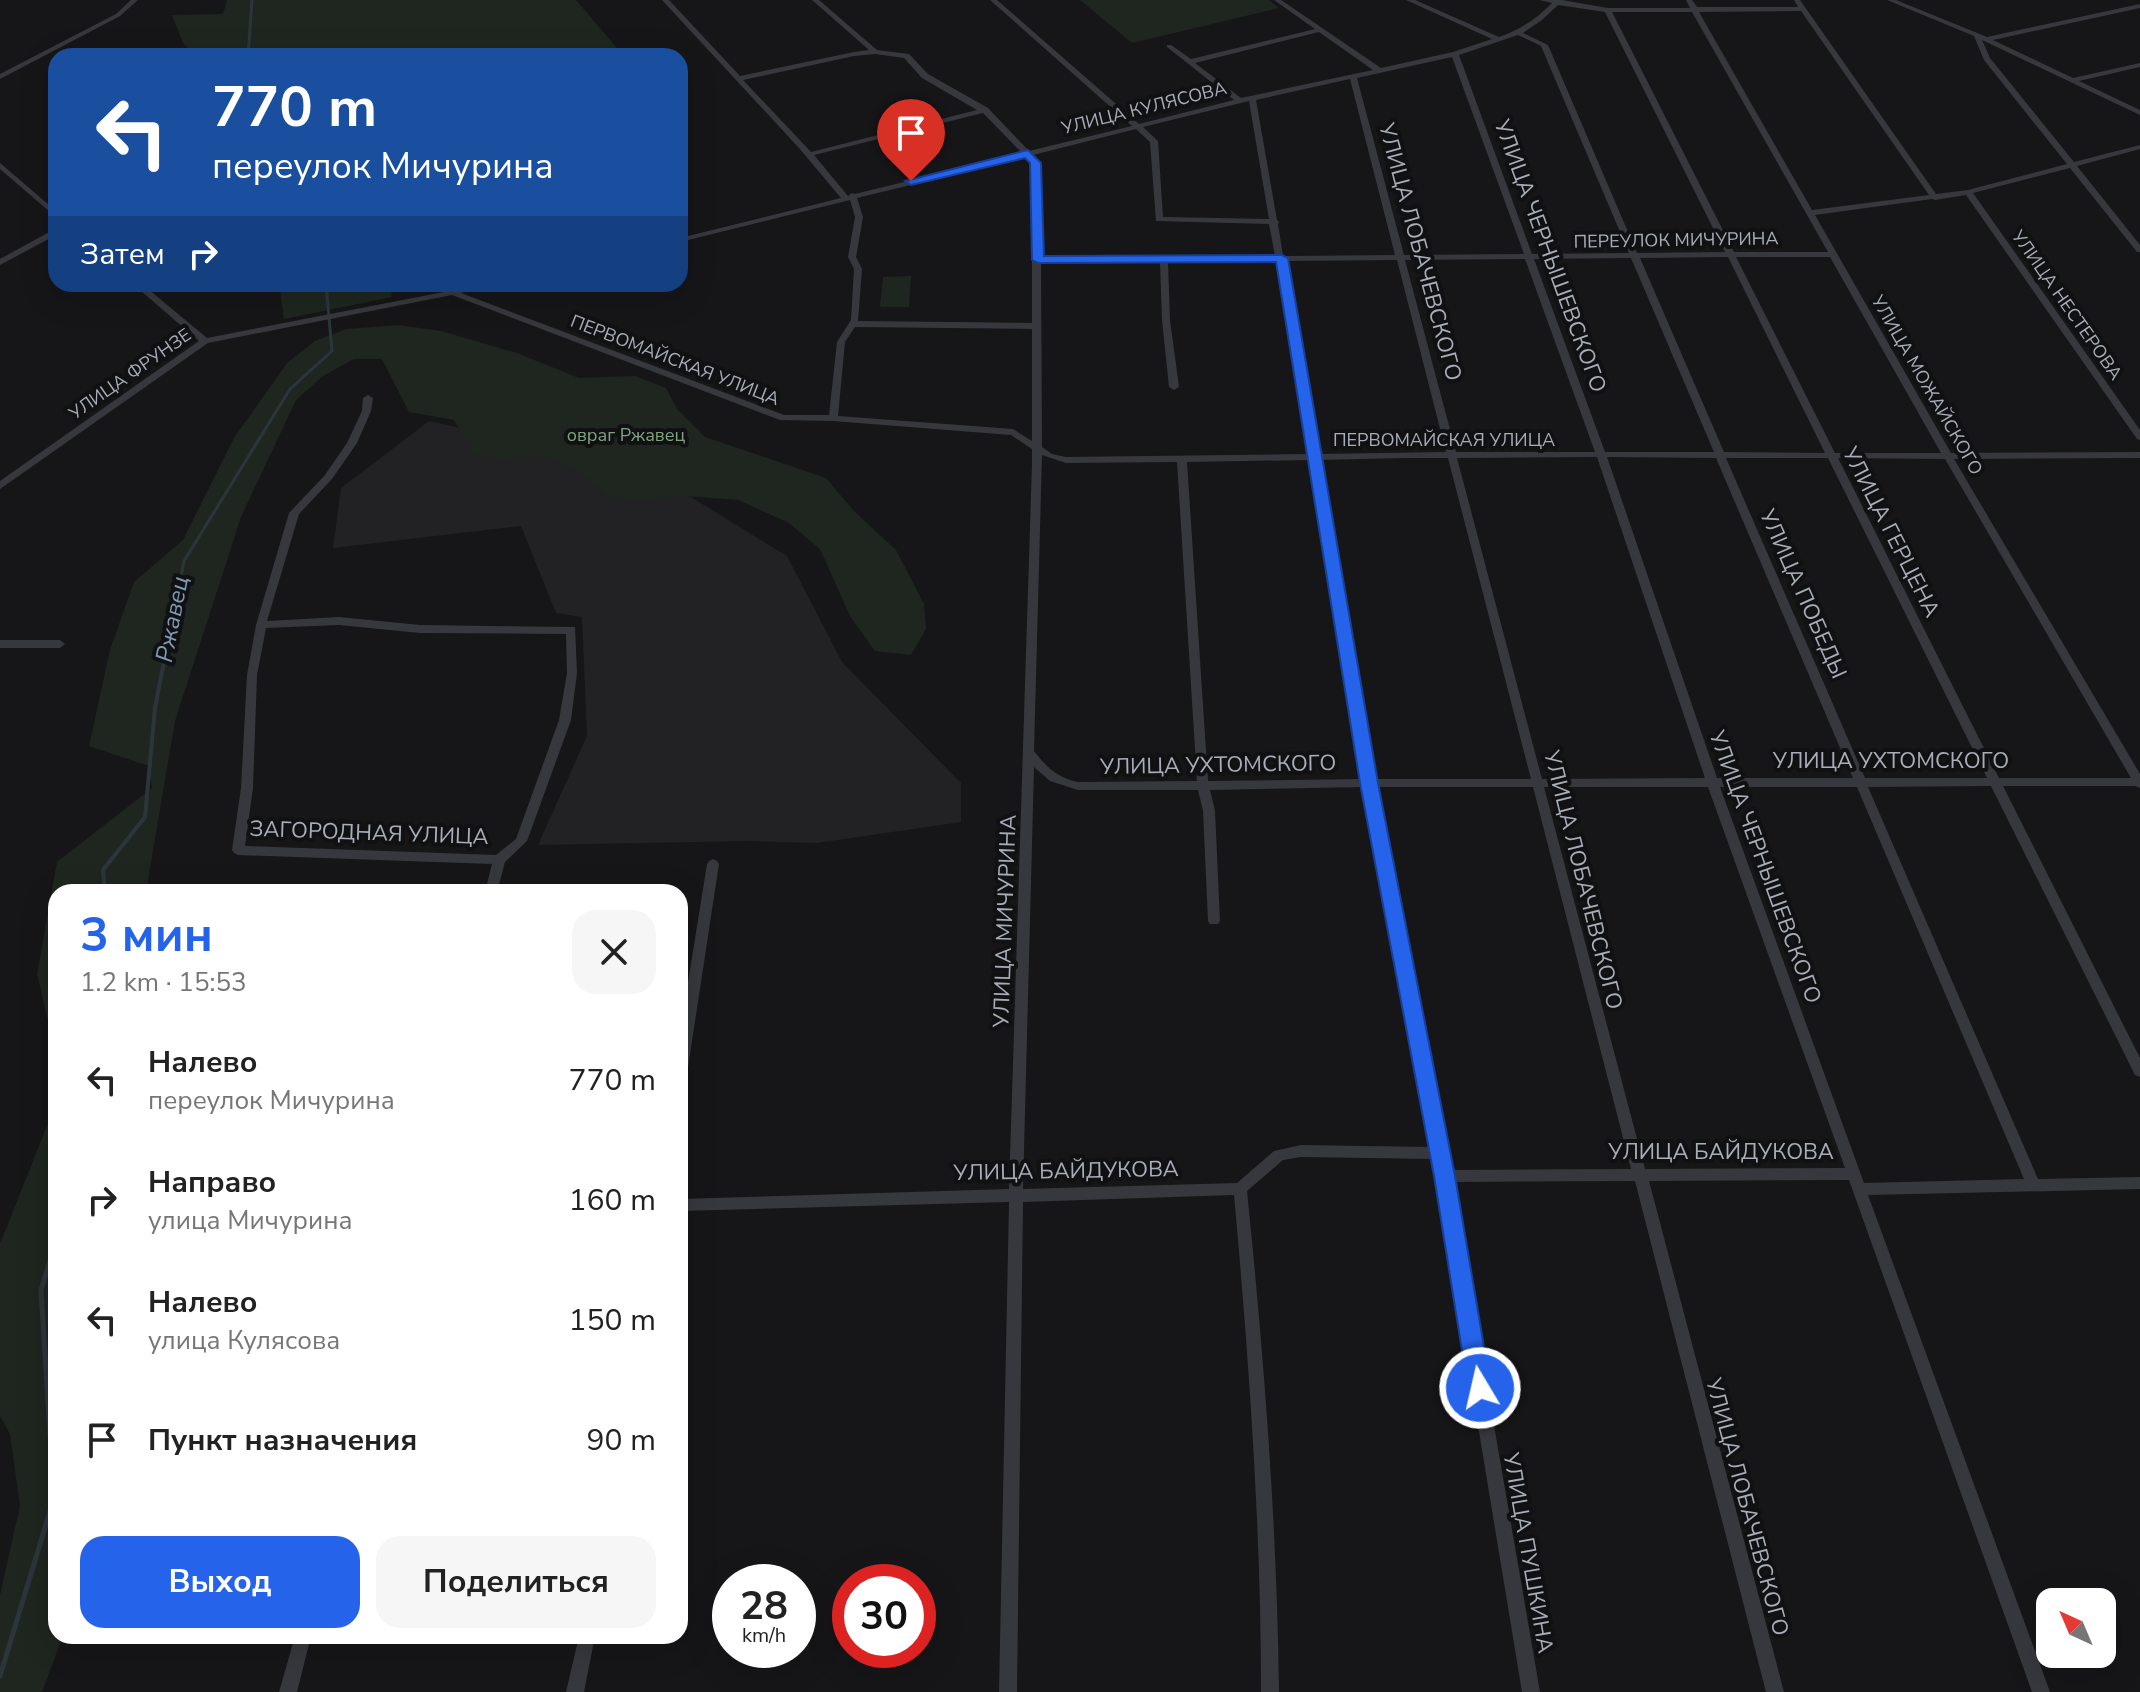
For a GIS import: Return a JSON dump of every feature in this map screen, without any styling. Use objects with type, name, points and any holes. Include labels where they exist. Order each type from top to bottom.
[{"type":"street","points":[[55,48],[118,15],[135,0]]},
{"type":"street","points":[[665,0],[848,196],[859,217],[852,257],[858,269],[853,324],[841,342],[833,418]]},
{"type":"street","points":[[815,0],[875,52]]},
{"type":"street","points":[[993,0],[1154,141],[1159,219],[1275,222]]},
{"type":"street","points":[[1277,0],[1380,71]]},
{"type":"street","points":[[1409,0],[1500,40]]},
{"type":"street","points":[[1542,0],[1608,10],[1802,9]]},
{"type":"street","name":"УЛИЦА МОЖАЙСКОГО","points":[[1689,0],[1949,458],[2140,782]]},
{"type":"street","points":[[1797,0],[1935,198]]},
{"type":"street","points":[[1892,0],[1982,37],[2140,113]]},
{"type":"street","name":"УЛИЦА КУЛЯСОВА","points":[[688,238],[1246,99],[1455,54],[1518,33],[1540,19],[1558,1]]},
{"type":"street","points":[[1982,37],[2140,6]]},
{"type":"street","name":"УЛИЦА ГЕРЦЕНА","points":[[1608,10],[2140,1071]]},
{"type":"street","points":[[1189,62],[1320,30]]},
{"type":"street","name":"УЛИЦА ПОБЕДЫ","points":[[1518,33],[1544,45],[2034,1186]]},
{"type":"street","points":[[1982,37],[1987,58],[2140,250]]},
{"type":"street","points":[[1169,46],[1246,99]]},
{"type":"street","points":[[0,77],[48,52]]},
{"type":"street","points":[[737,79],[875,52],[906,56],[925,76],[985,110],[1028,153]]},
{"type":"street","name":"УЛИЦА ЧЕРНЫШЕВСКОГО","points":[[1455,54],[1601,455],[1712,782],[2041,1692]]},
{"type":"street","points":[[2075,80],[2140,65]]},
{"type":"street","name":"УЛИЦА ЛОБАЧЕВСКОГО","points":[[1353,77],[1403,258],[1775,1692]]},
{"type":"street","name":"УЛИЦА ПУШКИНА","points":[[1246,99],[1282,258],[1369,783],[1440,1153],[1531,1692]]},
{"type":"street","points":[[810,154],[985,110]]},
{"type":"street","points":[[1811,213],[1968,192],[2140,147]]},
{"type":"street","name":"УЛИЦА МИЧУРИНА","points":[[1008,1692],[1016,1193],[1031,754],[1037,445],[1036,163],[1028,153]]},
{"type":"street","points":[[0,165],[48,208]]},
{"type":"street","name":"УЛИЦА НЕСТЕРОВА","points":[[1968,192],[2140,437]]},
{"type":"street","points":[[0,262],[48,236]]},
{"type":"street","name":"ПЕРЕУЛОК МИЧУРИНА","points":[[1038,260],[1834,254]]},
{"type":"street","points":[[1164,259],[1166,320],[1174,387]]},
{"type":"street","name":"УЛИЦА ФРУНЗЕ","points":[[0,486],[205,341],[147,292]]},
{"type":"street","points":[[205,341],[439,292]]},
{"type":"street","name":"ПЕРВОМАЙСКАЯ УЛИЦА","points":[[461,292],[783,418],[833,418],[1013,432],[1037,445],[1049,456],[1066,460],[1452,455],[1828,454],[1949,458],[2140,455]]},
{"type":"street","points":[[853,324],[1038,326]]},
{"type":"street","points":[[261,625],[294,513],[309,502],[350,443],[369,410],[368,398]]},
{"type":"street","points":[[1182,460],[1203,786],[1209,811],[1214,921]]},
{"type":"street","name":"ЗАГОРОДНАЯ УЛИЦА","points":[[493,884],[499,860],[521,841],[565,720],[572,673],[571,630],[420,629],[339,621],[261,625],[252,675],[247,788],[238,850],[499,860]]},
{"type":"street","points":[[0,644],[60,644]]},
{"type":"street","name":"УЛИЦА УХТОМСКОГО","points":[[1031,754],[1046,775],[1073,786],[1996,780],[2140,782]]},
{"type":"street","points":[[688,1023],[713,864]]},
{"type":"street","points":[[1270,1692],[1271,1579],[1264,1436],[1240,1189],[1279,1155],[1301,1151],[1440,1153]]},
{"type":"street","name":"УЛИЦА БАЙДУКОВА","points":[[1444,1176],[1853,1174]]},
{"type":"street","points":[[1859,1189],[2140,1183]]},
{"type":"street","name":"УЛИЦА БАЙДУКОВА","points":[[688,1205],[1240,1189]]},
{"type":"street","points":[[288,1692],[301,1644]]},
{"type":"street","points":[[575,1692],[585,1644]]},
{"type":"shaded area","points":[[429,421],[549,448],[686,494],[787,556],[842,662],[961,783],[961,822],[817,843],[749,841],[538,845],[587,736],[582,617],[556,613],[521,526],[333,548],[341,488]]},
{"type":"green space","points":[[227,0],[576,0],[617,48],[188,48],[172,15],[223,14]]},
{"type":"green space","points":[[1080,0],[1269,0],[1279,8],[1132,43]]},
{"type":"green space","points":[[911,276],[909,307],[880,307],[883,277]]},
{"type":"green space","points":[[280,292],[391,292],[392,297],[284,319]]},
{"type":"green space","name":"овраг Ржавец","points":[[399,325],[441,331],[517,353],[579,378],[635,376],[666,388],[677,409],[705,437],[826,478],[855,512],[896,550],[924,604],[926,629],[911,655],[875,651],[850,616],[820,549],[789,523],[738,500],[686,496],[631,500],[607,496],[576,469],[542,456],[499,459],[474,454],[454,420],[409,412],[382,359],[354,359],[323,376],[296,400],[241,517],[175,721],[147,884],[53,884],[57,862],[152,788],[149,766],[89,746],[110,650],[134,582],[183,540],[234,438],[287,363],[315,341],[346,329]]},
{"type":"green space","name":"овраг Ржавец","points":[[48,912],[48,1020],[37,974]]},
{"type":"green space","points":[[48,1123],[48,1644],[60,1644],[42,1692],[0,1692],[0,1595],[20,1506],[10,1434],[0,1416],[0,1244]]},
{"type":"waterway","name":"Ржавец","points":[[249,48],[252,0]]},
{"type":"waterway","name":"Ржавец","points":[[166,653],[184,561],[290,389],[332,351],[327,292]]},
{"type":"waterway","name":"Ржавец","points":[[104,884],[103,870],[145,817],[155,708],[166,651]]},
{"type":"waterway","name":"Ржавец","points":[[48,1267],[41,1290],[48,1402]]},
{"type":"waterway","name":"Ржавец","points":[[0,1676],[48,1518]]},
{"type":"route","points":[[911,181],[1028,153],[1036,163],[1038,260],[1282,258],[1369,783],[1444,1176],[1480,1388]]}]
